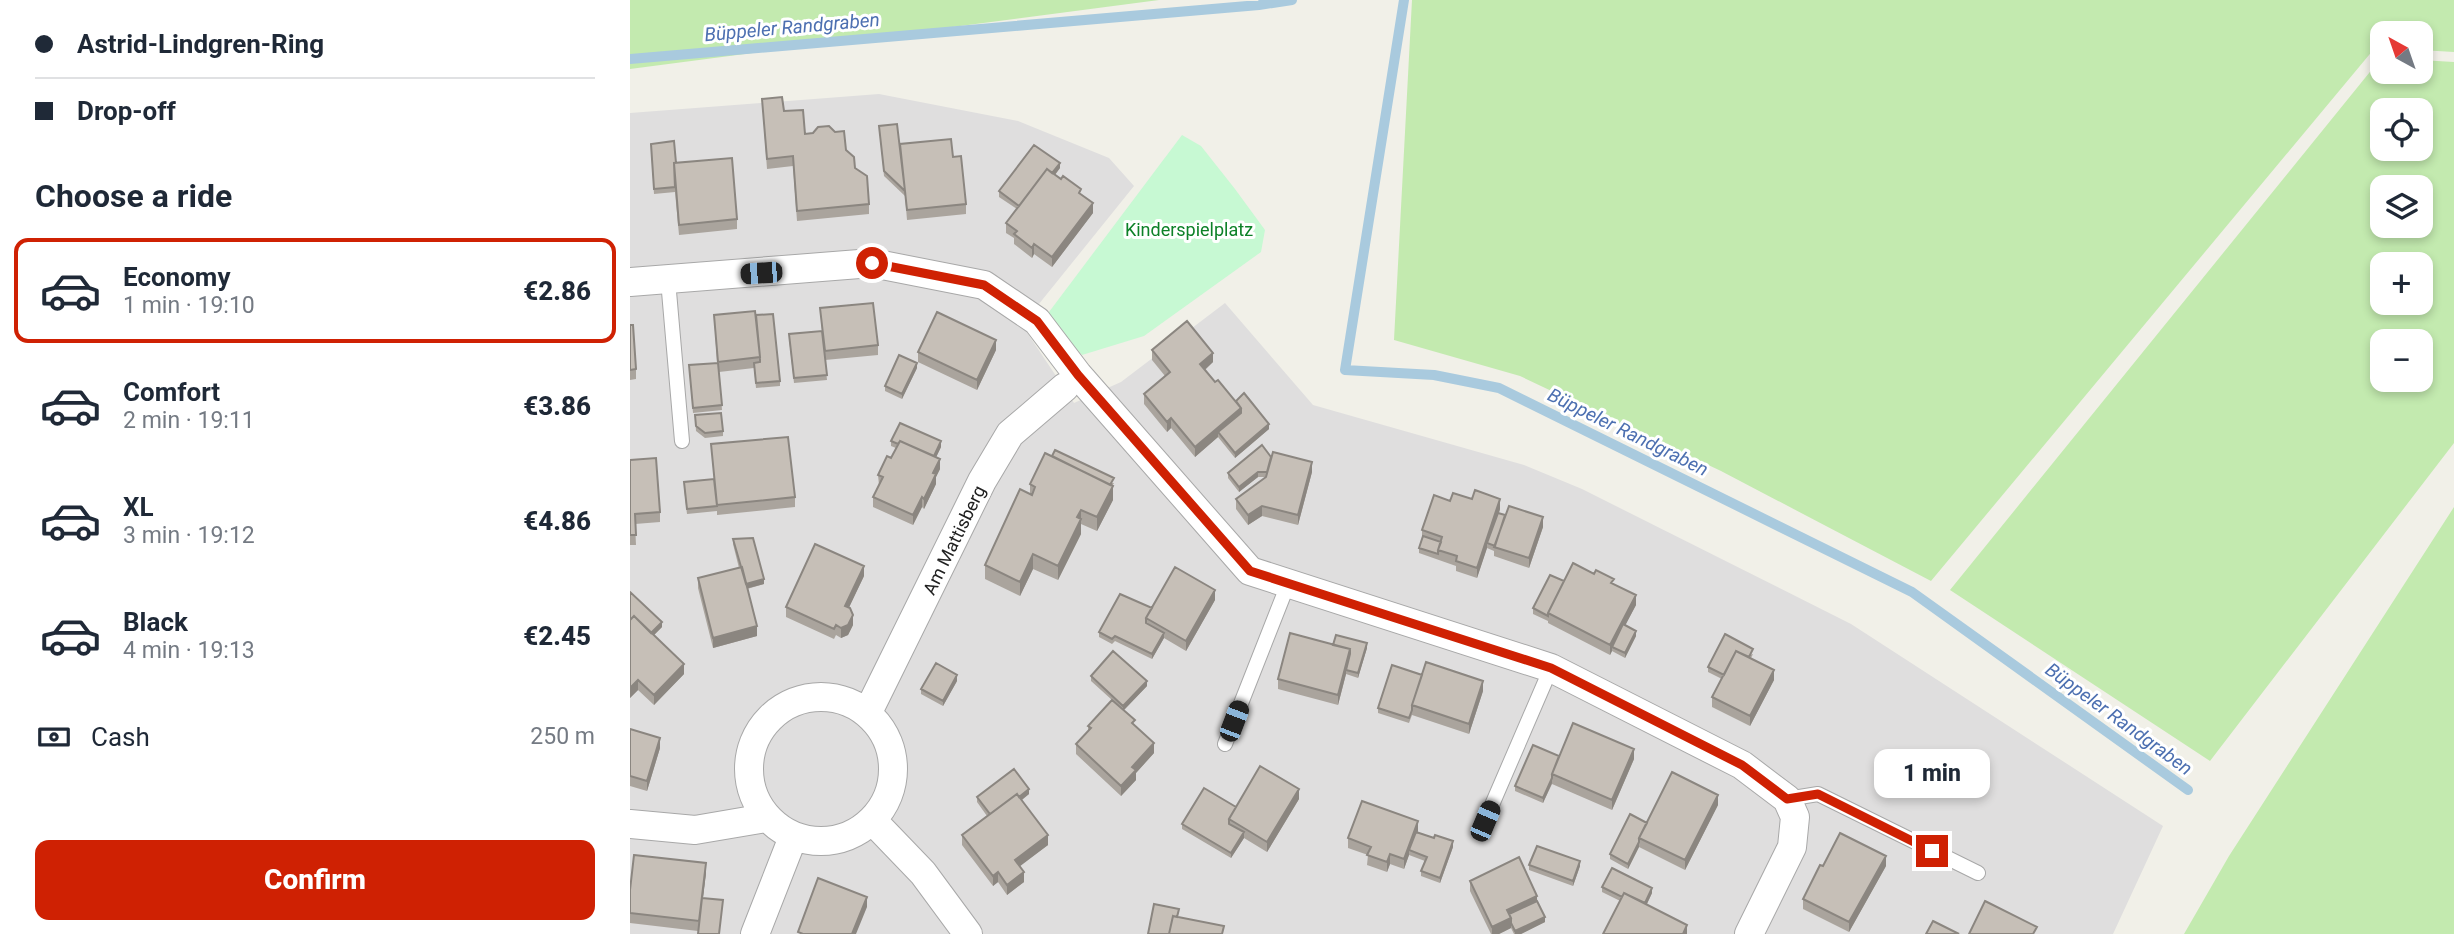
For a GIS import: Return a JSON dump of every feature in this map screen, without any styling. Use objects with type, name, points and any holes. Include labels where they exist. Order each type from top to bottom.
[{"type":"street","points":[[630,282],[872,263],[984,285],[1037,321],[1078,375],[1250,571],[1551,668],[1742,765],[1787,799],[1795,817],[1792,848],[1749,934]]},
{"type":"street","name":"Am Mattisberg","points":[[868,712],[982,481],[1010,434],[1065,387]]},
{"type":"street","points":[[835,697],[868,712],[886,736],[894,765],[889,796],[873,821],[849,837],[821,843],[793,837],[765,818],[749,786],[749,749],[768,718],[799,698],[835,697]]},
{"type":"street","points":[[630,824],[695,830],[765,818]]},
{"type":"street","points":[[873,821],[923,873],[968,934]]},
{"type":"street","points":[[755,934],[793,837]]},
{"type":"lane","points":[[668,279],[682,441]]},
{"type":"lane","points":[[1225,744],[1288,584]]},
{"type":"lane","points":[[1485,821],[1551,668]]},
{"type":"lane","points":[[1787,799],[1818,794],[1978,873]]},
{"type":"shaded area","points":[[879,94],[1018,121],[1109,158],[1134,186],[1022,325],[1074,403],[1121,382],[1225,303],[1313,405],[1524,465],[1582,489],[1851,624],[2163,826],[2113,934],[630,934],[630,113]]},
{"type":"green space","points":[[630,0],[1159,0],[630,69]]},
{"type":"green space","points":[[1412,0],[2454,0],[2454,52],[2433,51],[2433,21],[2370,21],[2370,54],[1931,581],[1721,471],[1520,376],[1394,340]]},
{"type":"green space","points":[[2433,61],[2454,62],[2454,443],[2210,761],[1950,590],[2370,72],[2370,84],[2433,84]]},
{"type":"green space","name":"Kinderspielplatz","points":[[1182,135],[1201,146],[1265,230],[1261,252],[1144,336],[1082,355],[1046,316]]},
{"type":"green space","points":[[2454,507],[2454,934],[2184,934],[2229,856]]},
{"type":"building","points":[[782,97],[784,111],[803,110],[805,134],[813,133],[818,127],[829,126],[835,132],[844,131],[846,150],[854,157],[855,168],[867,176],[869,204],[797,211],[793,156],[767,159],[762,99]]},
{"type":"building","points":[[897,124],[905,191],[884,171],[879,126]]},
{"type":"building","points":[[951,139],[953,157],[961,156],[966,204],[907,210],[900,144]]},
{"type":"building","points":[[674,141],[675,187],[654,189],[651,144]]},
{"type":"building","points":[[1034,145],[1060,163],[1052,173],[1047,169],[1019,206],[999,191]]},
{"type":"building","points":[[732,158],[737,219],[679,225],[674,163]]},
{"type":"building","points":[[1047,169],[1081,189],[1079,193],[1093,203],[1052,257],[1034,244],[1032,248],[1014,234],[1017,231],[1006,223]]},
{"type":"building","points":[[873,303],[878,345],[825,351],[820,308]]},
{"type":"building","points":[[755,311],[760,357],[718,362],[714,315]]},
{"type":"building","points":[[937,312],[996,340],[977,380],[918,352]]},
{"type":"building","points":[[773,314],[780,381],[756,383],[754,363],[760,362],[760,357],[756,315]]},
{"type":"building","points":[[1187,321],[1213,353],[1200,364],[1215,382],[1218,380],[1241,408],[1195,447],[1171,418],[1167,422],[1144,394],[1170,372],[1152,350]]},
{"type":"building","points":[[630,325],[633,325],[636,369],[630,370]]},
{"type":"building","points":[[822,331],[827,375],[794,378],[789,334]]},
{"type":"building","points":[[899,355],[917,363],[902,394],[885,386]]},
{"type":"building","points":[[718,363],[722,405],[693,408],[689,365]]},
{"type":"building","points":[[1244,393],[1269,424],[1235,453],[1218,432],[1241,413],[1236,401]]},
{"type":"building","points":[[721,413],[723,431],[705,433],[696,426],[695,415]]},
{"type":"building","points":[[900,423],[941,441],[934,456],[900,441],[898,444],[891,441]]},
{"type":"building","points":[[788,437],[795,497],[717,505],[711,444]]},
{"type":"building","points":[[900,441],[940,459],[924,499],[922,497],[913,515],[873,497],[883,477],[878,475],[887,456],[891,458]]},
{"type":"building","points":[[1262,445],[1271,457],[1267,472],[1258,472],[1239,487],[1228,473]]},
{"type":"building","points":[[1055,450],[1114,478],[1110,485],[1052,456]]},
{"type":"building","points":[[1273,452],[1312,462],[1298,515],[1262,506],[1248,515],[1236,499],[1266,477]]},
{"type":"building","points":[[1045,453],[1113,486],[1097,517],[1081,510],[1077,517],[1081,519],[1058,566],[1033,554],[1020,582],[985,565],[1020,489],[1032,495],[1035,487],[1030,484]]},
{"type":"building","points":[[656,458],[660,512],[635,514],[636,535],[630,535],[630,460]]},
{"type":"building","points":[[714,479],[717,506],[687,509],[684,482]]},
{"type":"building","points":[[1475,490],[1500,499],[1477,568],[1456,561],[1457,556],[1438,550],[1442,537],[1422,530],[1434,495],[1450,501],[1453,493],[1472,499]]},
{"type":"building","points":[[1509,506],[1543,517],[1529,558],[1494,547]]},
{"type":"building","points":[[1498,513],[1505,515],[1495,546],[1487,543]]},
{"type":"building","points":[[1423,536],[1441,542],[1438,554],[1419,548]]},
{"type":"building","points":[[753,538],[764,579],[746,584],[733,539]]},
{"type":"building","points":[[815,544],[864,566],[845,606],[850,608],[853,615],[848,625],[841,628],[836,625],[834,629],[786,607]]},
{"type":"building","points":[[1573,563],[1594,574],[1596,570],[1614,579],[1611,583],[1636,595],[1610,645],[1548,613]]},
{"type":"building","points":[[742,567],[757,626],[713,638],[698,578]]},
{"type":"building","points":[[1175,567],[1215,590],[1186,641],[1146,618]]},
{"type":"building","points":[[1550,575],[1564,581],[1548,616],[1533,608]]},
{"type":"building","points":[[630,592],[662,622],[651,633],[634,616],[630,620]]},
{"type":"building","points":[[1120,594],[1152,608],[1146,623],[1164,633],[1152,654],[1115,636],[1112,639],[1099,632]]},
{"type":"building","points":[[634,616],[684,664],[654,695],[638,680],[630,688],[630,620]]},
{"type":"building","points":[[1623,624],[1636,631],[1625,653],[1612,647]]},
{"type":"building","points":[[1290,633],[1350,649],[1338,695],[1278,679]]},
{"type":"building","points":[[1725,634],[1753,649],[1749,657],[1736,651],[1724,675],[1708,667]]},
{"type":"building","points":[[1336,635],[1367,643],[1358,673],[1346,670],[1350,649],[1333,645]]},
{"type":"building","points":[[1113,651],[1147,681],[1123,706],[1091,676]]},
{"type":"building","points":[[1736,651],[1774,670],[1750,716],[1712,697]]},
{"type":"building","points":[[1426,662],[1483,681],[1469,724],[1412,705]]},
{"type":"building","points":[[936,663],[957,675],[943,701],[921,689]]},
{"type":"building","points":[[1392,665],[1422,675],[1409,718],[1378,708]]},
{"type":"building","points":[[1112,700],[1135,720],[1132,723],[1154,743],[1132,767],[1136,770],[1121,786],[1076,744],[1091,728],[1088,726]]},
{"type":"building","points":[[1573,723],[1634,749],[1612,800],[1552,774]]},
{"type":"building","points":[[630,729],[660,738],[647,781],[630,776]]},
{"type":"building","points":[[1533,745],[1559,756],[1543,798],[1515,786]]},
{"type":"building","points":[[1260,766],[1299,789],[1267,842],[1229,819]]},
{"type":"building","points":[[1014,769],[1029,789],[1019,797],[1017,794],[990,814],[977,797]]},
{"type":"building","points":[[1672,772],[1718,795],[1685,860],[1639,838]]},
{"type":"building","points":[[1204,788],[1236,807],[1229,824],[1244,832],[1231,853],[1182,824]]},
{"type":"building","points":[[1017,794],[1048,835],[1015,860],[1024,872],[1007,885],[998,872],[993,876],[962,835]]},
{"type":"building","points":[[1362,801],[1418,821],[1404,859],[1390,854],[1387,862],[1367,855],[1371,847],[1348,838]]},
{"type":"building","points":[[1630,814],[1647,823],[1628,864],[1610,854]]},
{"type":"building","points":[[1416,832],[1453,841],[1440,878],[1421,871],[1427,857],[1409,850]]},
{"type":"building","points":[[1840,833],[1886,856],[1849,922],[1803,899]]},
{"type":"building","points":[[1537,846],[1580,861],[1573,881],[1529,865]]},
{"type":"building","points":[[634,855],[706,863],[699,921],[630,913]]},
{"type":"building","points":[[1519,857],[1537,896],[1507,910],[1511,918],[1492,927],[1470,881]]},
{"type":"building","points":[[1612,868],[1652,888],[1645,903],[1624,893],[1622,897],[1602,887]]},
{"type":"building","points":[[818,878],[867,897],[852,934],[798,932]]},
{"type":"building","points":[[1624,893],[1687,925],[1683,934],[1603,934]]},
{"type":"building","points":[[702,898],[723,900],[719,934],[698,934]]},
{"type":"building","points":[[1537,901],[1545,917],[1515,931],[1509,914]]},
{"type":"building","points":[[1985,901],[2037,927],[2033,934],[1969,934]]},
{"type":"building","points":[[1154,904],[1179,909],[1177,917],[1173,916],[1169,934],[1148,934]]},
{"type":"building","points":[[1173,916],[1224,926],[1222,934],[1169,934]]},
{"type":"building","points":[[1933,921],[1959,934],[1926,934]]},
{"type":"waterway","name":"Büppeler Randgraben","points":[[630,59],[1292,0]]},
{"type":"waterway","name":"Büppeler Randgraben","points":[[1404,0],[1345,370],[1434,375],[1499,388],[1912,592],[2188,790]]},
{"type":"route","points":[[872,263],[984,285],[1037,321],[1078,375],[1250,571],[1551,668],[1742,765],[1787,799],[1818,794],[1932,851]]}]
